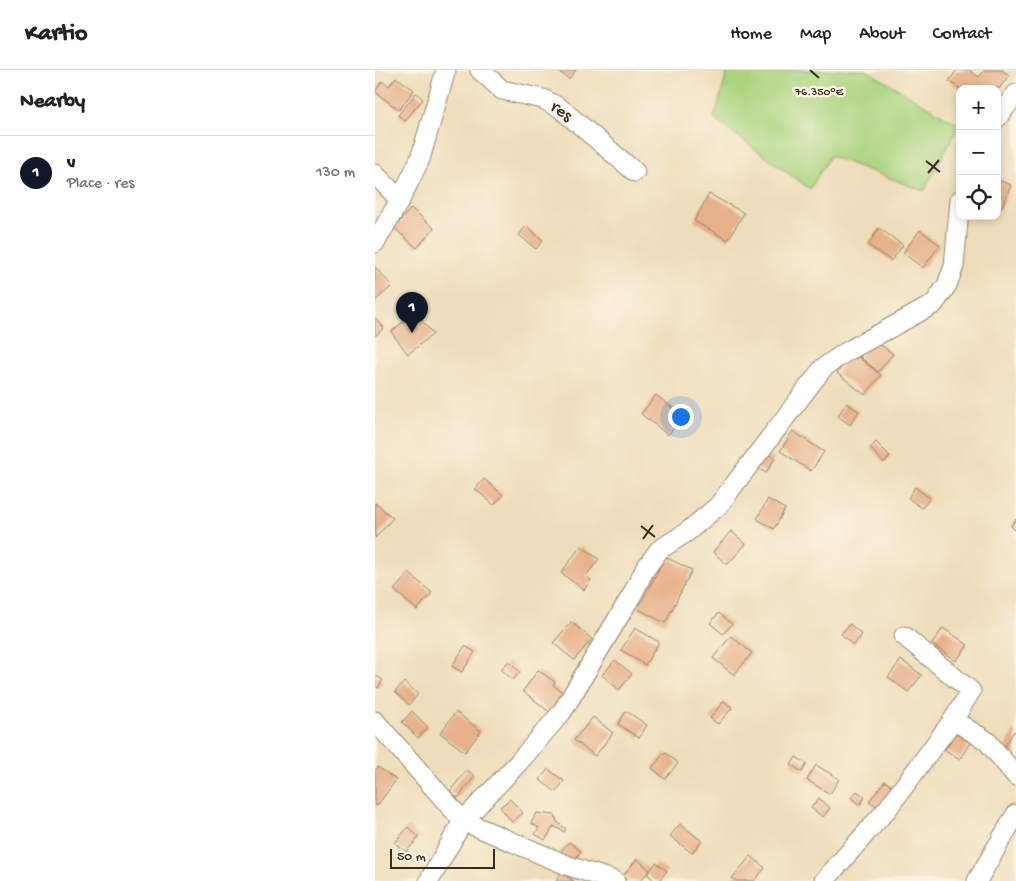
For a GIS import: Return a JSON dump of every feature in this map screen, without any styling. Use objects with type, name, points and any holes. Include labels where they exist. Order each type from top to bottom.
[{"type":"street","points":[[375,243],[400,200],[420,159],[445,70]]},
{"type":"street","name":"res","points":[[480,70],[502,90],[543,99],[560,108],[635,172]]},
{"type":"street","points":[[1001,113],[1016,94]]},
{"type":"street","points":[[375,174],[400,200]]},
{"type":"street","points":[[429,881],[463,821],[518,764],[562,712],[633,593],[645,569],[659,550],[687,532],[718,506],[823,368],[846,352],[934,304],[947,286],[954,266],[958,220]]},
{"type":"street","points":[[824,881],[888,808],[953,720],[971,690],[904,636]]},
{"type":"street","points":[[953,720],[987,740],[1016,776]]},
{"type":"street","points":[[375,721],[463,821],[569,866],[615,881]]},
{"type":"street","points":[[977,881],[1016,814]]},
{"type":"green space","points":[[728,70],[866,70],[956,123],[956,131],[924,191],[830,156],[810,189],[714,119]]},
{"type":"building","points":[[557,70],[576,70],[569,79]]},
{"type":"building","points":[[957,70],[969,70],[979,77],[985,70],[1002,70],[1009,75],[1001,86],[956,86],[949,81]]},
{"type":"building","points":[[396,77],[414,90],[399,110],[375,92],[382,81],[389,86]]},
{"type":"building","points":[[416,93],[423,99],[405,121],[398,115]]},
{"type":"building","points":[[1001,181],[1011,185],[1001,209]]},
{"type":"building","points":[[709,194],[744,213],[728,240],[694,221]]},
{"type":"building","points":[[411,208],[434,228],[417,248],[394,228]]},
{"type":"building","points":[[526,226],[543,240],[536,249],[519,235]]},
{"type":"building","points":[[879,228],[903,245],[891,261],[868,245]]},
{"type":"building","points":[[920,230],[940,245],[923,268],[903,253]]},
{"type":"building","points":[[375,267],[392,286],[375,301]]},
{"type":"building","points":[[415,312],[433,334],[408,354],[391,332]]},
{"type":"building","points":[[375,318],[384,328],[375,336]]},
{"type":"building","points":[[874,340],[893,354],[878,372],[860,357]]},
{"type":"building","points":[[853,353],[881,375],[865,395],[837,373]]},
{"type":"building","points":[[656,395],[683,416],[668,435],[641,414]]},
{"type":"building","points":[[846,403],[859,411],[850,425],[838,416]]},
{"type":"building","points":[[793,431],[824,452],[811,471],[780,451]]},
{"type":"building","points":[[876,442],[890,456],[884,463],[870,448]]},
{"type":"building","points":[[762,451],[775,458],[766,473],[754,466]]},
{"type":"building","points":[[484,479],[503,495],[494,505],[475,489]]},
{"type":"building","points":[[915,487],[930,498],[922,508],[908,498]]},
{"type":"building","points":[[768,499],[785,509],[774,529],[757,519]]},
{"type":"building","points":[[375,503],[393,518],[375,538]]},
{"type":"building","points":[[1016,519],[1016,531],[1011,526]]},
{"type":"building","points":[[731,531],[746,544],[727,565],[713,552]]},
{"type":"building","points":[[581,546],[599,559],[586,576],[591,580],[584,590],[561,573]]},
{"type":"building","points":[[665,557],[692,570],[665,623],[638,609]]},
{"type":"building","points":[[409,573],[432,593],[417,610],[394,590]]},
{"type":"building","points":[[719,613],[732,624],[723,634],[710,623]]},
{"type":"building","points":[[571,622],[592,639],[574,660],[553,643]]},
{"type":"building","points":[[850,624],[862,635],[853,645],[841,634]]},
{"type":"building","points":[[635,628],[659,642],[645,665],[621,650]]},
{"type":"building","points":[[943,628],[968,645],[956,661],[932,644]]},
{"type":"building","points":[[731,636],[752,653],[734,675],[713,658]]},
{"type":"building","points":[[465,646],[475,652],[462,672],[452,666]]},
{"type":"building","points":[[615,660],[632,674],[619,690],[602,675]]},
{"type":"building","points":[[901,660],[922,675],[908,692],[888,677]]},
{"type":"building","points":[[509,661],[520,672],[513,680],[501,669]]},
{"type":"building","points":[[538,670],[555,682],[553,685],[566,695],[552,714],[523,691]]},
{"type":"building","points":[[375,675],[383,680],[378,688],[375,686]]},
{"type":"building","points":[[404,682],[418,694],[409,705],[395,692]]},
{"type":"building","points":[[724,701],[732,708],[718,724],[710,718]]},
{"type":"building","points":[[412,711],[428,727],[418,738],[402,722]]},
{"type":"building","points":[[626,711],[647,725],[639,738],[618,724]]},
{"type":"building","points":[[456,712],[481,731],[465,752],[440,733]]},
{"type":"building","points":[[593,717],[613,733],[595,756],[574,740]]},
{"type":"building","points":[[960,727],[974,736],[960,759],[945,750]]},
{"type":"building","points":[[1014,731],[1016,732],[1016,762],[1001,753]]},
{"type":"building","points":[[665,752],[678,763],[665,779],[652,768]]},
{"type":"building","points":[[796,757],[807,764],[802,772],[791,765]]},
{"type":"building","points":[[816,765],[839,779],[830,794],[807,780]]},
{"type":"building","points":[[378,767],[396,780],[377,806],[375,805],[375,771]]},
{"type":"building","points":[[548,769],[564,781],[556,792],[540,780]]},
{"type":"building","points":[[467,770],[475,776],[458,798],[450,791]]},
{"type":"building","points":[[885,781],[895,789],[879,808],[869,801]]},
{"type":"building","points":[[857,791],[865,797],[860,805],[851,798]]},
{"type":"building","points":[[819,798],[830,808],[823,817],[811,808]]},
{"type":"building","points":[[510,799],[523,813],[512,822],[500,807]]},
{"type":"building","points":[[537,813],[555,815],[557,822],[566,829],[564,832],[554,826],[545,840],[535,834],[539,828],[531,823]]},
{"type":"building","points":[[680,824],[702,841],[692,853],[670,836]]},
{"type":"building","points":[[408,827],[419,837],[406,852],[395,843]]},
{"type":"building","points":[[569,842],[581,851],[573,862],[560,852]]},
{"type":"building","points":[[751,856],[765,868],[754,881],[736,881],[732,878]]},
{"type":"building","points":[[637,859],[650,870],[640,881],[629,881],[623,876]]},
{"type":"building","points":[[656,863],[667,871],[659,881],[655,881],[647,874]]},
{"type":"building","points":[[561,873],[574,881],[556,881]]},
{"type":"place","name":"v","points":[[412,333]]}]
